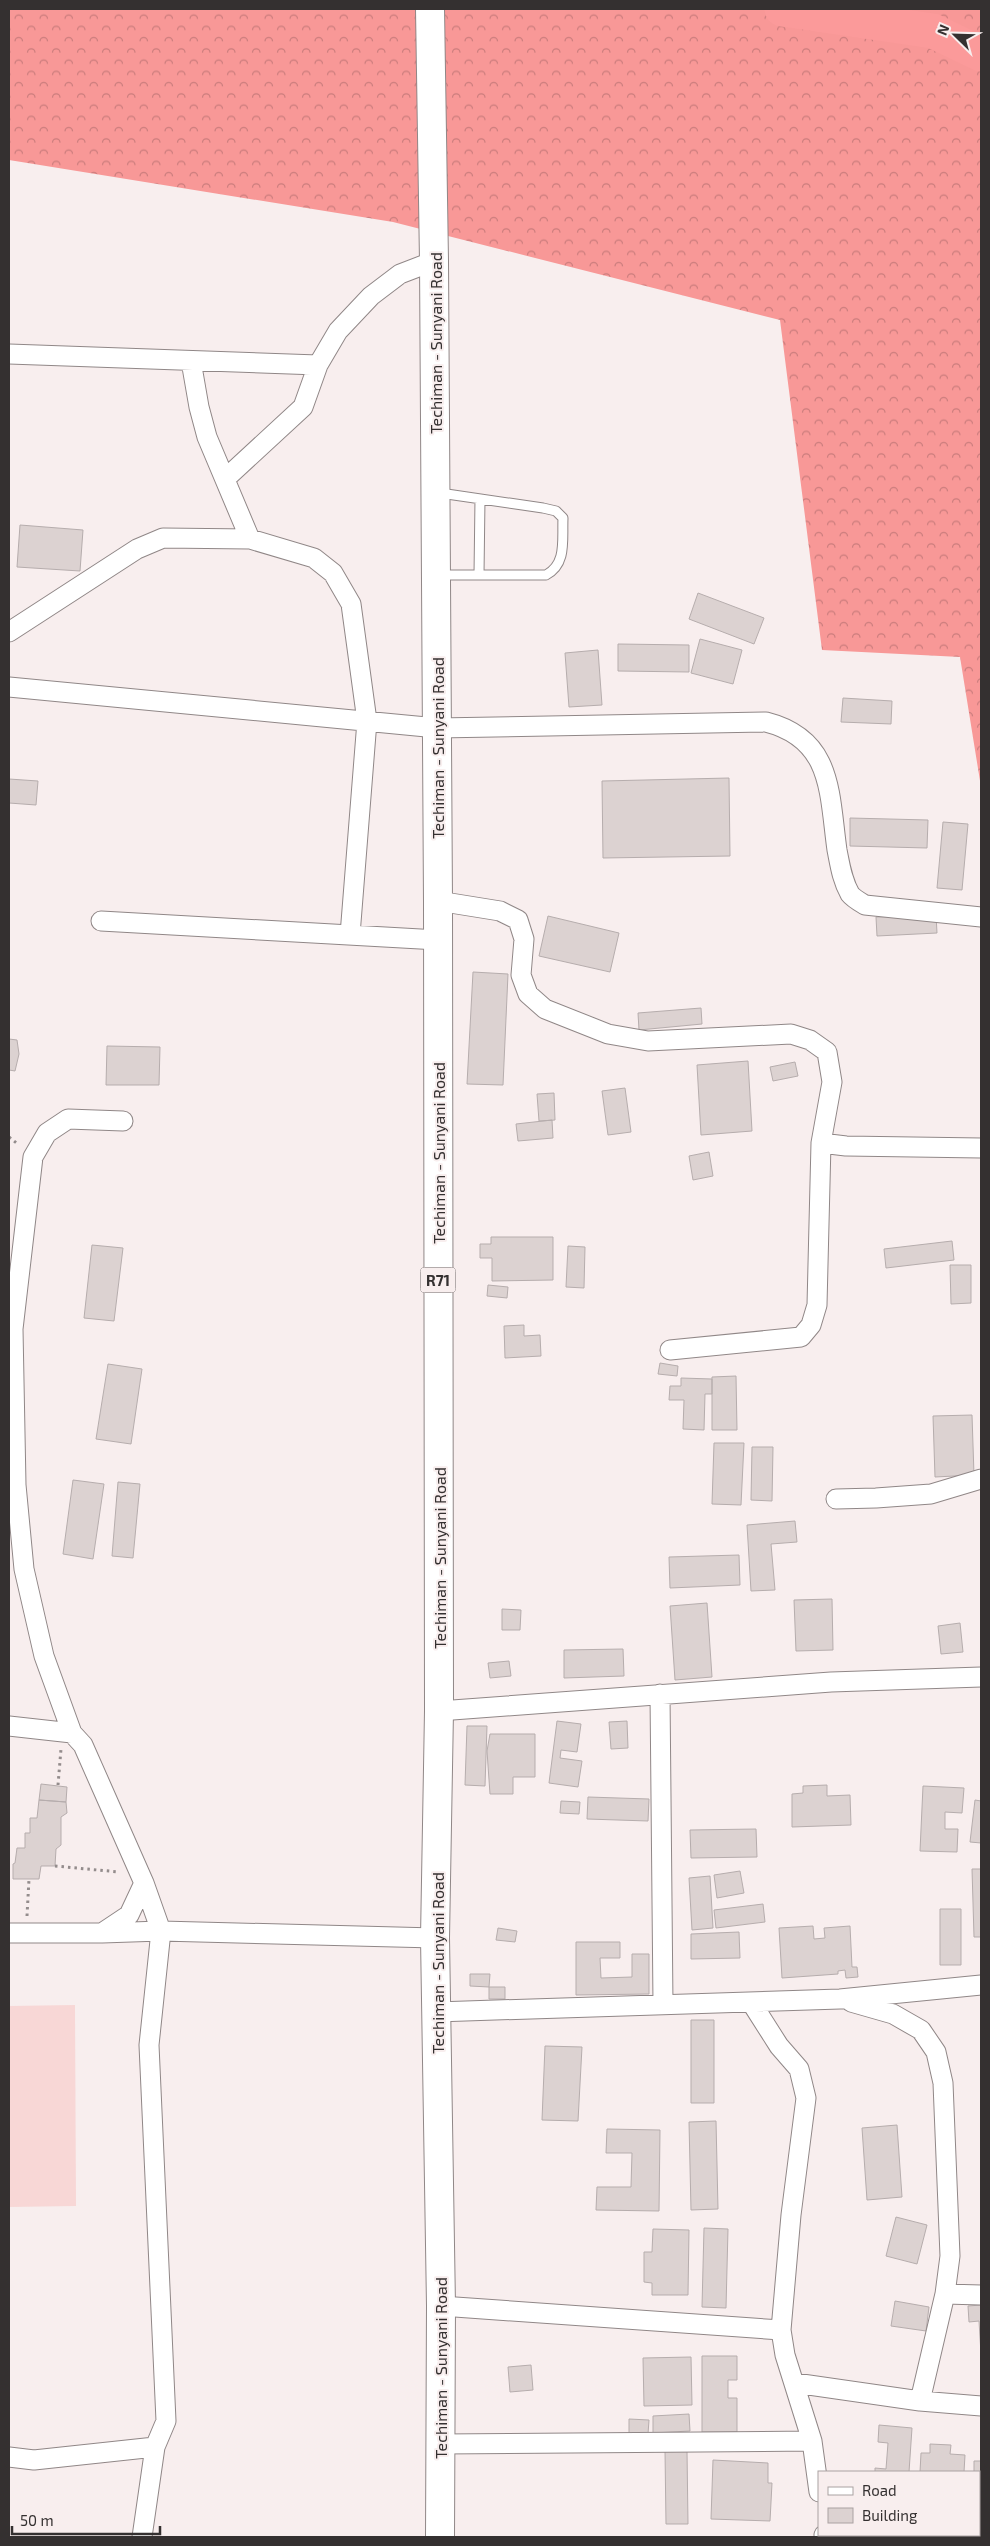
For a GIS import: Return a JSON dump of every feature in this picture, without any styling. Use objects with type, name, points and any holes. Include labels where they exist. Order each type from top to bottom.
[{"type":"main road","name":"Techiman - Sunyani Road","points":[[431,15],[438,901],[440,1711],[435,1938],[441,2306],[440,2537]]},
{"type":"street","points":[[225,479],[303,407],[318,366],[338,331],[372,296],[400,274],[434,261]]},
{"type":"street","points":[[9,354],[318,366]]},
{"type":"street","points":[[191,361],[198,407],[207,437],[250,539]]},
{"type":"street","points":[[9,632],[137,549],[163,538],[250,539],[314,558],[333,573],[351,604],[367,721],[350,935]]},
{"type":"street","points":[[9,687],[437,728],[766,722],[787,727],[805,740],[825,769],[841,875],[851,895],[865,905],[981,917]]},
{"type":"street","points":[[438,901],[500,911],[518,920],[524,939],[521,975],[528,994],[545,1008],[608,1034],[648,1041],[791,1034],[810,1040],[827,1052],[832,1082],[821,1143],[817,1305],[811,1325],[802,1336],[670,1350]]},
{"type":"street","points":[[100,921],[438,940]]},
{"type":"street","points":[[123,1121],[68,1119],[48,1133],[33,1157],[13,1329],[16,1486],[24,1569],[44,1656],[72,1733],[82,1745],[142,1878],[160,1931],[149,2045],[166,2421],[156,2447],[142,2537]]},
{"type":"street","points":[[821,1143],[846,1146],[981,1148]]},
{"type":"street","points":[[836,1499],[931,1494],[981,1479]]},
{"type":"street","points":[[440,1711],[831,1682],[981,1676]]},
{"type":"street","points":[[660,1694],[663,2004]]},
{"type":"street","points":[[9,1726],[72,1733]]},
{"type":"street","points":[[102,1934],[129,1915],[142,1878]]},
{"type":"street","points":[[17,1933],[102,1934],[160,1931],[435,1938]]},
{"type":"street","points":[[436,2012],[840,1999],[981,1984]]},
{"type":"street","points":[[840,1999],[900,2018],[921,2030],[936,2052],[943,2083],[950,2256],[945,2294],[920,2401]]},
{"type":"street","points":[[750,2002],[779,2046],[799,2069],[806,2098],[791,2215],[781,2330],[785,2355],[812,2441],[818,2485]]},
{"type":"street","points":[[945,2294],[981,2295]]},
{"type":"street","points":[[441,2306],[781,2330]]},
{"type":"street","points":[[795,2384],[920,2401],[981,2406]]},
{"type":"street","points":[[441,2444],[812,2441]]},
{"type":"street","points":[[9,2457],[34,2460],[156,2447]]},
{"type":"lane","points":[[436,492],[556,511],[563,518],[561,560],[556,570],[546,575],[436,575]]},
{"type":"lane","points":[[479,575],[480,498]]},
{"type":"path","points":[[58,1786],[61,1743],[72,1733]]},
{"type":"path","points":[[55,1866],[142,1878]]},
{"type":"path","points":[[17,1933],[28,1879]]},
{"type":"shaded area","points":[[75,2005],[76,2206],[9,2207],[9,2006]]},
{"type":"green space","points":[[9,9],[981,9],[981,787],[960,657],[822,650],[780,320],[393,222],[9,160]]},
{"type":"building","points":[[20,525],[83,530],[80,571],[17,567]]},
{"type":"building","points":[[698,593],[764,618],[754,644],[689,619]]},
{"type":"building","points":[[700,639],[742,650],[733,684],[691,673]]},
{"type":"building","points":[[618,644],[689,645],[689,672],[618,671]]},
{"type":"building","points":[[598,650],[602,705],[569,707],[565,653]]},
{"type":"building","points":[[843,698],[892,701],[891,724],[841,722]]},
{"type":"building","points":[[729,778],[730,856],[603,858],[602,781]]},
{"type":"building","points":[[9,779],[38,781],[36,805],[9,803]]},
{"type":"building","points":[[850,818],[928,820],[927,848],[850,846]]},
{"type":"building","points":[[943,822],[968,824],[962,890],[937,888]]},
{"type":"building","points":[[936,915],[937,933],[877,936],[876,917]]},
{"type":"building","points":[[548,916],[619,933],[610,972],[539,956]]},
{"type":"building","points":[[473,972],[508,974],[503,1085],[467,1084]]},
{"type":"building","points":[[701,1008],[702,1024],[639,1030],[638,1013]]},
{"type":"building","points":[[9,1039],[17,1040],[19,1054],[15,1071],[9,1070]]},
{"type":"building","points":[[107,1046],[160,1047],[159,1085],[106,1085]]},
{"type":"building","points":[[748,1061],[752,1131],[701,1135],[697,1065]]},
{"type":"building","points":[[795,1062],[798,1076],[773,1081],[770,1067]]},
{"type":"building","points":[[625,1088],[631,1132],[608,1135],[602,1091]]},
{"type":"building","points":[[554,1093],[555,1120],[539,1121],[537,1094]]},
{"type":"building","points":[[552,1120],[553,1138],[518,1141],[516,1124]]},
{"type":"building","points":[[709,1152],[713,1176],[693,1180],[689,1156]]},
{"type":"building","points":[[491,1237],[553,1237],[553,1280],[492,1281],[492,1258],[480,1258],[480,1244],[491,1244]]},
{"type":"building","points":[[952,1241],[954,1260],[886,1268],[884,1249]]},
{"type":"building","points":[[92,1245],[123,1248],[114,1321],[84,1318]]},
{"type":"building","points":[[568,1246],[585,1247],[584,1288],[566,1287]]},
{"type":"building","points":[[950,1265],[971,1265],[971,1303],[951,1304]]},
{"type":"building","points":[[488,1285],[508,1287],[507,1298],[487,1296]]},
{"type":"building","points":[[524,1325],[524,1336],[540,1335],[541,1356],[505,1358],[504,1326]]},
{"type":"building","points":[[660,1363],[678,1366],[677,1376],[658,1374]]},
{"type":"building","points":[[108,1364],[142,1369],[131,1444],[96,1439]]},
{"type":"building","points":[[736,1376],[737,1430],[712,1430],[712,1377]]},
{"type":"building","points":[[681,1378],[712,1379],[712,1394],[705,1394],[704,1430],[683,1429],[684,1400],[669,1400],[670,1386],[681,1386]]},
{"type":"building","points":[[972,1415],[974,1475],[935,1477],[933,1416]]},
{"type":"building","points":[[714,1443],[744,1443],[741,1505],[712,1504]]},
{"type":"building","points":[[752,1447],[773,1447],[772,1501],[751,1500]]},
{"type":"building","points":[[73,1480],[104,1484],[93,1559],[63,1554]]},
{"type":"building","points":[[118,1482],[140,1484],[133,1558],[112,1556]]},
{"type":"building","points":[[795,1521],[797,1542],[771,1544],[775,1590],[751,1591],[747,1525]]},
{"type":"building","points":[[739,1555],[740,1585],[670,1588],[669,1557]]},
{"type":"building","points":[[832,1599],[833,1650],[796,1651],[794,1600]]},
{"type":"building","points":[[707,1603],[712,1677],[675,1680],[670,1606]]},
{"type":"building","points":[[502,1609],[521,1610],[520,1630],[502,1630]]},
{"type":"building","points":[[960,1623],[963,1652],[941,1654],[938,1626]]},
{"type":"building","points":[[623,1649],[624,1676],[564,1678],[564,1650]]},
{"type":"building","points":[[509,1661],[511,1676],[490,1678],[488,1663]]},
{"type":"building","points":[[557,1721],[581,1724],[577,1752],[561,1750],[560,1758],[582,1761],[578,1787],[549,1783]]},
{"type":"building","points":[[627,1721],[628,1748],[611,1749],[609,1722]]},
{"type":"building","points":[[467,1726],[487,1726],[485,1786],[465,1785]]},
{"type":"building","points":[[490,1734],[535,1734],[535,1777],[513,1777],[513,1794],[490,1794],[487,1751]]},
{"type":"building","points":[[41,1784],[67,1787],[66,1802],[39,1800]]},
{"type":"building","points":[[827,1785],[827,1796],[850,1795],[851,1825],[792,1827],[792,1794],[803,1793],[803,1786]]},
{"type":"building","points":[[923,1786],[964,1788],[962,1813],[945,1812],[945,1829],[958,1829],[957,1852],[920,1851]]},
{"type":"building","points":[[588,1797],[649,1799],[648,1821],[587,1819]]},
{"type":"building","points":[[39,1800],[66,1802],[67,1813],[61,1817],[61,1845],[56,1849],[55,1866],[41,1866],[39,1879],[13,1879],[13,1864],[15,1863],[17,1848],[25,1848],[25,1833],[30,1833],[30,1818],[37,1818]]},
{"type":"building","points":[[975,1800],[981,1801],[981,1843],[970,1842]]},
{"type":"building","points":[[561,1801],[580,1802],[579,1814],[560,1813]]},
{"type":"building","points":[[756,1829],[757,1857],[691,1858],[690,1830]]},
{"type":"building","points":[[972,1869],[981,1869],[981,1937],[974,1937]]},
{"type":"building","points":[[740,1871],[744,1893],[717,1898],[714,1875]]},
{"type":"building","points":[[710,1876],[713,1928],[692,1930],[689,1878]]},
{"type":"building","points":[[763,1904],[765,1922],[716,1928],[714,1910]]},
{"type":"building","points":[[940,1909],[961,1909],[961,1965],[940,1965]]},
{"type":"building","points":[[813,1926],[814,1939],[825,1938],[824,1928],[850,1926],[852,1967],[857,1967],[858,1977],[846,1978],[845,1970],[838,1971],[838,1974],[782,1978],[779,1928]]},
{"type":"building","points":[[498,1928],[517,1931],[515,1942],[496,1940]]},
{"type":"building","points":[[739,1932],[740,1958],[691,1959],[691,1934]]},
{"type":"building","points":[[576,1942],[620,1942],[620,1958],[600,1958],[601,1978],[632,1977],[632,1954],[649,1954],[649,1994],[576,1995]]},
{"type":"building","points":[[470,1974],[490,1974],[489,1987],[470,1986]]},
{"type":"building","points":[[489,1987],[505,1987],[505,1999],[489,1999]]},
{"type":"building","points":[[691,2020],[714,2020],[714,2103],[691,2103]]},
{"type":"building","points":[[545,2046],[582,2047],[578,2121],[542,2120]]},
{"type":"building","points":[[716,2121],[718,2209],[691,2210],[689,2122]]},
{"type":"building","points":[[897,2125],[902,2197],[867,2200],[862,2128]]},
{"type":"building","points":[[607,2129],[660,2130],[659,2211],[596,2210],[597,2187],[631,2187],[632,2153],[606,2153]]},
{"type":"building","points":[[896,2217],[927,2225],[917,2264],[886,2256]]},
{"type":"building","points":[[704,2228],[728,2229],[726,2308],[702,2307]]},
{"type":"building","points":[[653,2229],[689,2230],[688,2295],[652,2295],[652,2283],[644,2282],[644,2252],[652,2252]]},
{"type":"building","points":[[895,2301],[929,2307],[926,2331],[891,2326]]},
{"type":"building","points":[[981,2305],[981,2354],[979,2321],[969,2322],[968,2306]]},
{"type":"building","points":[[702,2356],[737,2356],[737,2380],[728,2380],[728,2398],[737,2398],[737,2432],[702,2432]]},
{"type":"building","points":[[691,2357],[692,2405],[644,2406],[643,2358]]},
{"type":"building","points":[[531,2365],[533,2390],[510,2392],[508,2367]]},
{"type":"building","points":[[689,2414],[690,2431],[653,2433],[653,2416]]},
{"type":"building","points":[[629,2419],[649,2420],[648,2434],[629,2433]]},
{"type":"building","points":[[879,2425],[912,2428],[909,2471],[875,2471],[875,2468],[886,2469],[888,2443],[878,2442]]},
{"type":"building","points":[[930,2444],[951,2445],[950,2454],[965,2455],[964,2471],[920,2471],[921,2453],[930,2453]]},
{"type":"building","points":[[665,2451],[687,2451],[688,2524],[666,2524]]},
{"type":"building","points":[[713,2460],[768,2463],[768,2483],[772,2483],[770,2521],[711,2519]]},
{"type":"building","points":[[974,2461],[981,2461],[981,2509],[980,2471],[974,2471]]},
{"type":"waterway","points":[[782,9],[933,31],[981,54]]}]
